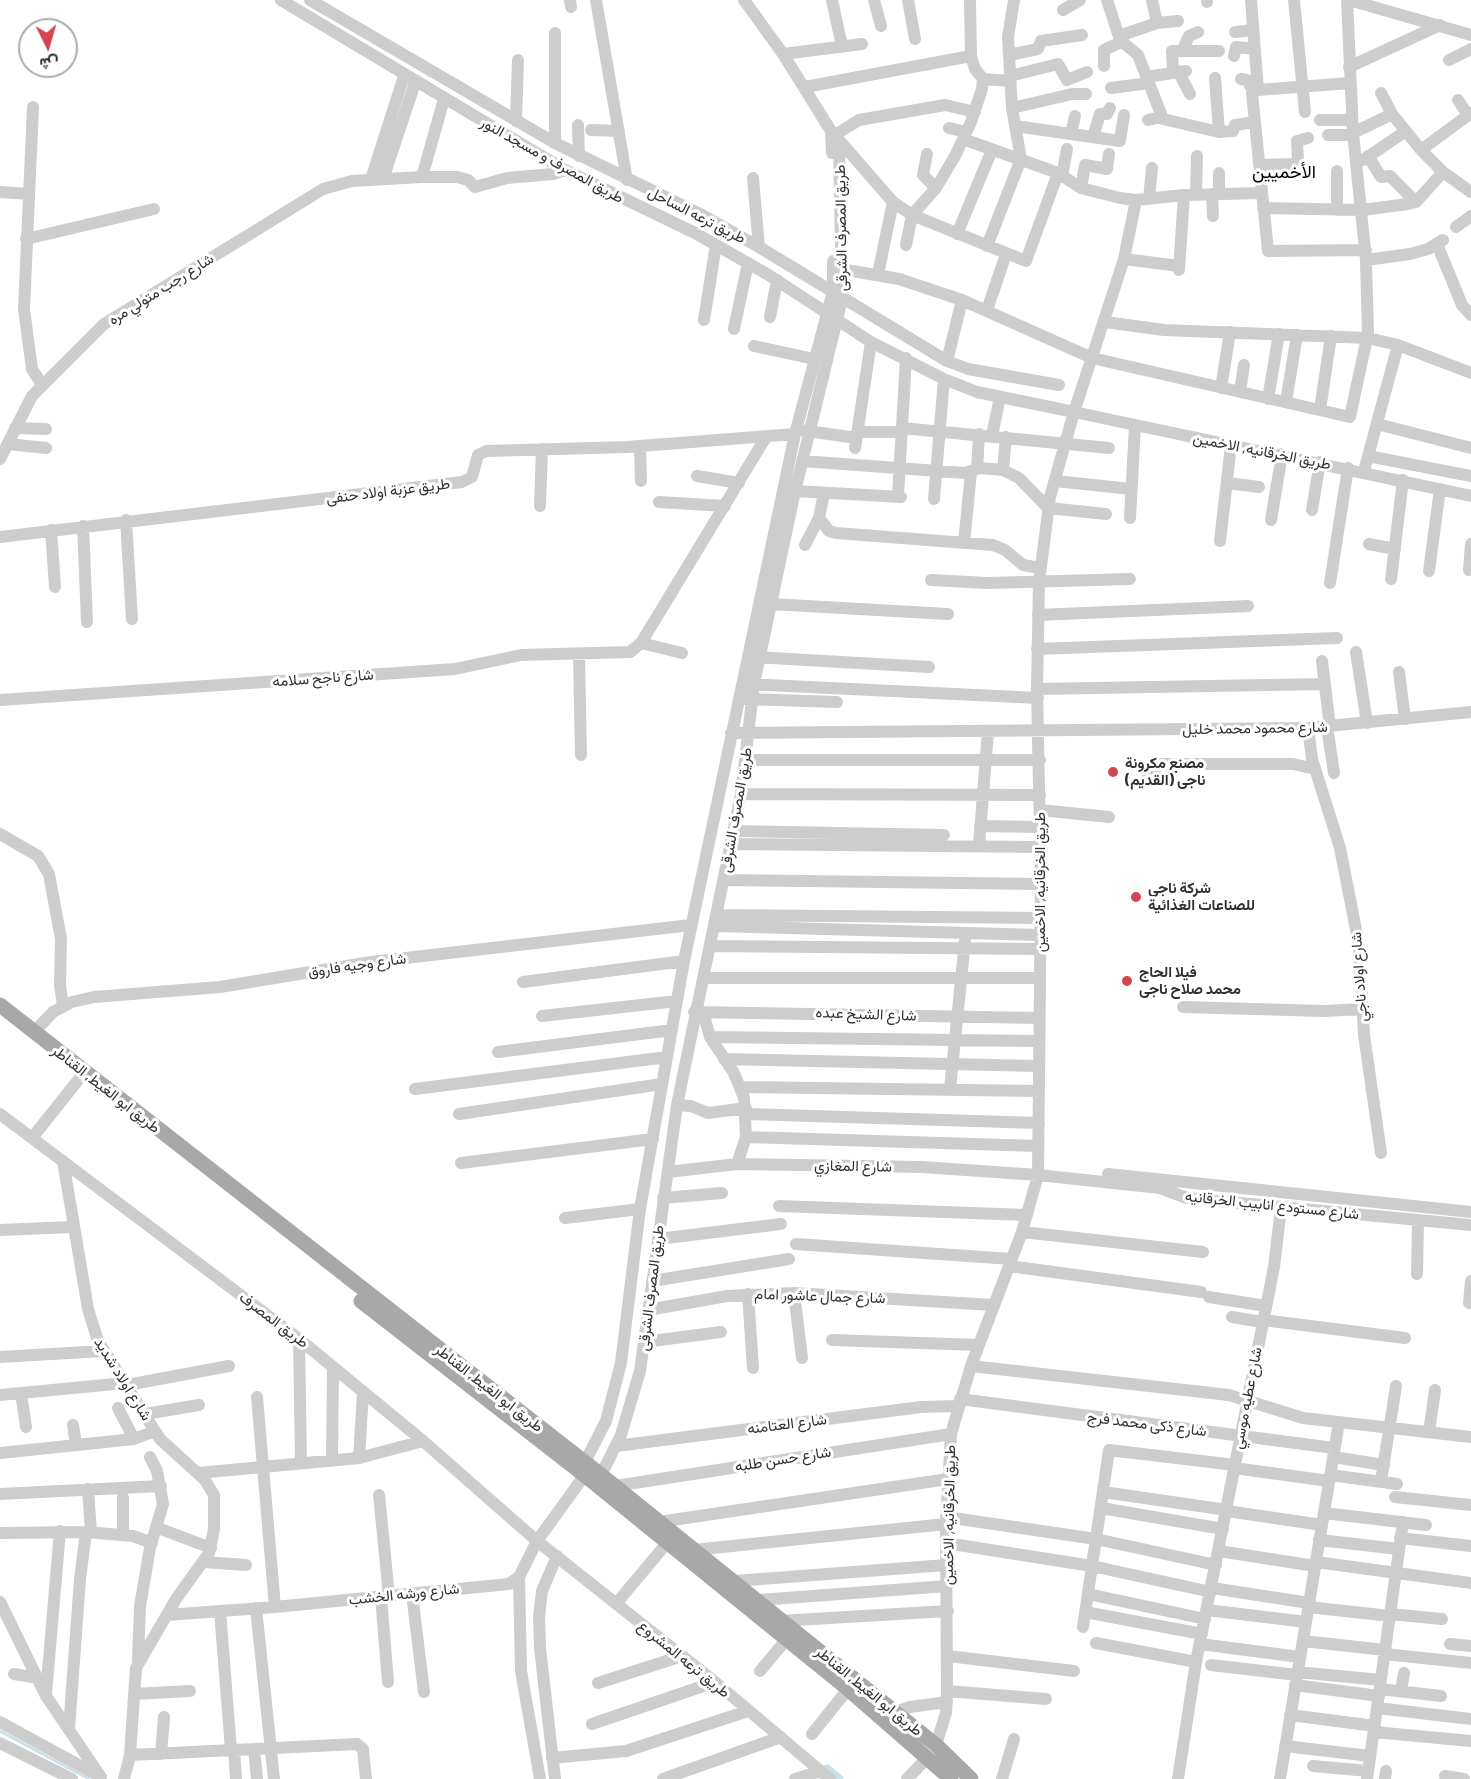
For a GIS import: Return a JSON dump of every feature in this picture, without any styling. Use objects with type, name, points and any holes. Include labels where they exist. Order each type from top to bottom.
[{"type":"main road","name":"طريق ابو الغيط, القناطر","points":[[0,1005],[584,1469],[667,1543],[786,1640],[848,1689],[971,1779]]},
{"type":"main road","name":"طريق ابو الغيط, القناطر","points":[[0,1018],[584,1469],[601,1475],[759,1600],[896,1712],[932,1751],[951,1779]]},
{"type":"street","name":"طريق المصرف و مسجد النور","points":[[280,0],[410,80],[565,170],[748,263],[871,342],[967,389],[1074,412]]},
{"type":"street","name":"طريق ترعه الساحل","points":[[310,0],[555,143],[704,216],[759,247],[947,361],[968,369],[1059,385]]},
{"type":"street","points":[[596,0],[627,180]]},
{"type":"street","points":[[744,0],[783,54],[835,135],[893,202],[912,216],[1006,254],[1027,260],[1060,175],[1067,149]]},
{"type":"street","points":[[832,0],[842,46]]},
{"type":"street","points":[[874,0],[881,26]]},
{"type":"street","points":[[908,0],[915,39]]},
{"type":"street","points":[[970,0],[971,56],[975,69],[983,79]]},
{"type":"street","points":[[987,246],[1021,159],[1012,108],[1008,56],[1008,30],[1014,0]]},
{"type":"street","points":[[1063,10],[1080,0]]},
{"type":"street","points":[[1107,0],[1120,39],[1136,51],[1161,122]]},
{"type":"street","points":[[1152,0],[1157,23]]},
{"type":"street","points":[[1251,0],[1255,48],[1255,122],[1268,251],[1366,255],[1410,254],[1440,242],[1462,305],[1471,315]]},
{"type":"street","points":[[1294,0],[1305,112]]},
{"type":"street","points":[[838,269],[878,274],[962,300],[1092,358],[1349,417],[1352,415],[1368,338],[1366,255],[1350,83],[1348,0],[1471,35]]},
{"type":"street","points":[[1104,66],[1104,50],[1120,39],[1157,23],[1178,21]]},
{"type":"street","points":[[1349,66],[1440,26]]},
{"type":"street","points":[[1235,32],[1253,30]]},
{"type":"street","points":[[1182,51],[1189,36],[1198,32]]},
{"type":"street","points":[[555,33],[555,143]]},
{"type":"street","points":[[1008,56],[1038,49],[1042,40],[1082,35]]},
{"type":"street","points":[[783,54],[862,44]]},
{"type":"street","points":[[1234,56],[1236,48],[1255,48]]},
{"type":"street","points":[[1449,60],[1471,49]]},
{"type":"street","points":[[1190,94],[1171,52],[1219,51]]},
{"type":"street","points":[[805,87],[971,56]]},
{"type":"street","points":[[516,121],[518,60]]},
{"type":"street","points":[[983,79],[1010,78],[1058,64],[1061,66],[1065,79],[1087,72]]},
{"type":"street","points":[[1111,88],[1179,71]]},
{"type":"street","points":[[1012,108],[1081,94],[1074,77]]},
{"type":"street","points":[[1215,78],[1219,132]]},
{"type":"street","points":[[906,245],[912,216],[936,188],[965,135],[975,112],[983,79]]},
{"type":"street","points":[[1241,79],[1247,81],[1254,91]]},
{"type":"street","points":[[377,179],[410,80]]},
{"type":"street","points":[[1254,91],[1350,83]]},
{"type":"street","points":[[1381,93],[1392,114],[1421,150],[1443,172],[1471,192]]},
{"type":"street","points":[[422,177],[444,99]]},
{"type":"street","points":[[1421,150],[1469,118],[1458,100]]},
{"type":"street","points":[[835,135],[859,120],[945,105],[975,112]]},
{"type":"street","points":[[33,107],[23,284],[26,334],[32,369],[42,385]]},
{"type":"street","points":[[1093,137],[1100,114],[1107,114],[1110,108]]},
{"type":"street","points":[[1328,135],[1353,129],[1392,114]]},
{"type":"street","points":[[1015,126],[1121,141],[1124,115]]},
{"type":"street","points":[[1071,134],[1075,116]]},
{"type":"street","points":[[1148,120],[1219,132],[1233,131],[1235,125],[1255,122]]},
{"type":"street","points":[[1320,120],[1353,129]]},
{"type":"street","points":[[578,125],[579,156]]},
{"type":"street","points":[[949,128],[992,150],[1060,175],[1081,188],[1136,200],[1190,195],[1262,194]]},
{"type":"street","points":[[591,130],[619,130]]},
{"type":"street","points":[[1357,164],[1406,131]]},
{"type":"street","name":"طريق المصرف الشرقى","points":[[753,657],[771,604],[837,295],[835,135]]},
{"type":"street","points":[[1259,165],[1295,164],[1298,161],[1297,141],[1308,138]]},
{"type":"street","points":[[957,234],[992,150]]},
{"type":"street","points":[[927,154],[923,175],[936,188]]},
{"type":"street","points":[[1081,188],[1085,165],[1107,169],[1110,154]]},
{"type":"street","points":[[1124,259],[1179,268],[1197,156]]},
{"type":"street","points":[[1368,156],[1381,177],[1390,176],[1416,202]]},
{"type":"street","points":[[1149,199],[1152,168]]},
{"type":"street","name":"شارع رجب متولي مره","points":[[0,458],[6,441],[42,385],[78,348],[123,311],[323,189],[342,182],[422,177],[457,177],[468,180],[475,187],[507,178],[547,175],[565,170]]},
{"type":"street","points":[[1336,210],[1337,171]]},
{"type":"street","points":[[1263,208],[1362,210],[1416,202],[1443,172]]},
{"type":"street","points":[[1213,216],[1219,173]]},
{"type":"street","points":[[753,177],[759,247]]},
{"type":"street","points":[[0,192],[29,194]]},
{"type":"street","points":[[1074,412],[1124,259],[1136,200]]},
{"type":"street","points":[[878,274],[893,202]]},
{"type":"street","points":[[26,239],[154,209]]},
{"type":"street","points":[[1456,227],[1470,220]]},
{"type":"street","points":[[704,320],[716,245]]},
{"type":"street","points":[[987,310],[1006,254]]},
{"type":"street","points":[[734,329],[748,263]]},
{"type":"street","points":[[770,317],[777,280]]},
{"type":"street","points":[[947,361],[962,300]]},
{"type":"street","name":"طريق المصرف الشرقى","points":[[584,1469],[606,1421],[621,1363],[640,1209],[691,925],[730,733],[738,699],[747,684],[753,657],[795,432],[814,359],[832,315]]},
{"type":"street","points":[[1105,322],[1130,327],[1368,338],[1398,345],[1471,373]]},
{"type":"street","points":[[1221,388],[1230,332]]},
{"type":"street","points":[[1268,399],[1279,334]]},
{"type":"street","points":[[1286,402],[1297,335]]},
{"type":"street","points":[[1320,410],[1331,336]]},
{"type":"street","points":[[856,439],[871,342]]},
{"type":"street","points":[[1364,471],[1398,345]]},
{"type":"street","points":[[754,346],[814,359]]},
{"type":"street","points":[[795,491],[900,496],[906,358]]},
{"type":"street","points":[[1240,392],[1244,365]]},
{"type":"street","points":[[934,499],[944,379]]},
{"type":"street","points":[[964,543],[974,470],[1000,397]]},
{"type":"street","name":"طريق الخرقانيه, الاخمين","points":[[932,1751],[947,1696],[946,1520],[951,1434],[971,1366],[1022,1232],[1038,1171],[1041,884],[1037,649],[1039,582],[1048,508],[1074,412],[1364,471],[1471,496]]},
{"type":"street","points":[[1377,424],[1471,448]]},
{"type":"street","points":[[1130,518],[1135,425]]},
{"type":"street","points":[[15,428],[46,429]]},
{"type":"street","name":"طريق عزبة اولاد حنفى","points":[[0,537],[126,520],[462,482],[472,477],[476,460],[481,452],[640,446],[766,437],[809,431],[856,439],[902,430],[940,430],[1108,448]]},
{"type":"street","points":[[682,653],[641,643],[766,437]]},
{"type":"street","points":[[1003,470],[1006,437]]},
{"type":"street","points":[[6,441],[46,448]]},
{"type":"street","points":[[1220,541],[1231,445]]},
{"type":"street","points":[[640,446],[641,481]]},
{"type":"street","points":[[540,506],[542,449]]},
{"type":"street","points":[[1271,520],[1282,454]]},
{"type":"street","points":[[1368,456],[1471,476]]},
{"type":"street","points":[[802,461],[936,471],[1003,470],[1019,478],[1048,508],[1106,514]]},
{"type":"street","points":[[1312,510],[1320,462]]},
{"type":"street","points":[[1330,583],[1348,468]]},
{"type":"street","points":[[697,476],[739,483]]},
{"type":"street","points":[[1390,579],[1404,480]]},
{"type":"street","points":[[1054,481],[1131,489]]},
{"type":"street","points":[[1227,483],[1259,487]]},
{"type":"street","points":[[1429,571],[1440,489]]},
{"type":"street","points":[[804,545],[819,518],[824,493]]},
{"type":"street","points":[[659,502],[725,506]]},
{"type":"street","points":[[819,518],[829,531],[836,533],[999,547],[1023,565],[1040,568]]},
{"type":"street","points":[[126,520],[132,619]]},
{"type":"street","points":[[83,526],[87,622]]},
{"type":"street","points":[[51,530],[55,587]]},
{"type":"street","points":[[1369,544],[1395,549]]},
{"type":"street","points":[[1469,570],[1471,544]]},
{"type":"street","points":[[931,580],[987,583],[1130,579]]},
{"type":"street","points":[[771,604],[948,614]]},
{"type":"street","points":[[1038,615],[1248,606]]},
{"type":"street","points":[[1037,649],[1337,638]]},
{"type":"street","name":"شارع ناجح سلامه","points":[[0,700],[455,669],[512,656],[630,652],[641,643]]},
{"type":"street","points":[[1356,652],[1367,723]]},
{"type":"street","points":[[579,654],[582,755]]},
{"type":"street","points":[[753,657],[929,667]]},
{"type":"street","points":[[1322,661],[1334,773]]},
{"type":"street","points":[[1399,672],[1405,719]]},
{"type":"street","points":[[747,684],[1038,694],[1325,684]]},
{"type":"street","name":"طريق المصرف الشرقى","points":[[601,1475],[616,1446],[640,1371],[677,1105],[698,1012],[741,794],[752,700],[747,684]]},
{"type":"street","points":[[738,699],[837,702]]},
{"type":"street","name":"شارع محمود محمد خليل","points":[[730,733],[1308,728],[1471,712]]},
{"type":"street","name":"شارع اولاد ناجي","points":[[1308,728],[1315,769],[1340,848],[1359,945],[1362,1009],[1381,1153]]},
{"type":"street","points":[[980,846],[988,731]]},
{"type":"street","points":[[746,760],[1040,760]]},
{"type":"street","points":[[1148,779],[1152,778],[1158,764],[1293,764],[1315,769]]},
{"type":"street","points":[[741,794],[1040,795]]},
{"type":"street","points":[[1040,810],[1109,817]]},
{"type":"street","points":[[712,821],[735,828],[944,835]]},
{"type":"street","points":[[980,826],[1040,827]]},
{"type":"street","points":[[0,834],[38,856],[49,874],[61,939],[60,985],[63,1006]]},
{"type":"street","points":[[731,844],[1040,847]]},
{"type":"street","points":[[724,880],[1041,884]]},
{"type":"street","points":[[716,921],[1040,918]]},
{"type":"street","points":[[950,1089],[964,979],[966,919]]},
{"type":"street","points":[[716,921],[1040,935]]},
{"type":"street","name":"شارع وجيه فاروق","points":[[34,1032],[45,1018],[63,1006],[94,997],[220,987],[371,962],[691,925]]},
{"type":"street","points":[[711,946],[1040,949]]},
{"type":"street","points":[[523,982],[684,961]]},
{"type":"street","points":[[704,978],[1040,978]]},
{"type":"street","points":[[542,1016],[677,1001]]},
{"type":"street","points":[[1183,1007],[1324,1011],[1362,1009]]},
{"type":"street","points":[[698,1012],[710,1037],[741,1087],[747,1111],[746,1137],[736,1164]]},
{"type":"street","name":"شارع الشيخ عبده","points":[[698,1012],[1038,1018]]},
{"type":"street","points":[[498,1052],[672,1030]]},
{"type":"street","points":[[710,1037],[1038,1041]]},
{"type":"street","points":[[415,1089],[667,1057]]},
{"type":"street","points":[[724,1059],[1038,1066]]},
{"type":"street","points":[[32,1138],[79,1079]]},
{"type":"street","points":[[459,1114],[662,1084]]},
{"type":"street","points":[[741,1087],[1039,1091]]},
{"type":"street","points":[[677,1105],[691,1106],[708,1113],[747,1111],[1039,1123]]},
{"type":"street","name":"طريق المصرف","points":[[0,1114],[299,1339],[537,1541]]},
{"type":"street","points":[[746,1137],[1038,1146]]},
{"type":"street","points":[[461,1163],[653,1139]]},
{"type":"street","name":"شارع اولاد شديد","points":[[63,1161],[72,1227],[90,1320],[103,1351],[155,1431],[198,1473],[214,1496],[215,1517],[211,1548],[138,1660]]},
{"type":"street","name":"شارع المغازي","points":[[668,1172],[736,1164],[1038,1171]]},
{"type":"street","name":"شارع مستودع انابيب الخرقانيه","points":[[1038,1171],[1160,1188],[1187,1198],[1471,1225]]},
{"type":"street","name":"شارع مستودع انابيب الخرقانيه","points":[[1038,1171],[1194,1182],[1471,1212]]},
{"type":"street","points":[[663,1198],[722,1193]]},
{"type":"street","points":[[779,1206],[1027,1215]]},
{"type":"street","name":"شارع عطيه موسي","points":[[1178,1779],[1196,1662],[1224,1529],[1239,1435],[1266,1306],[1281,1208]]},
{"type":"street","points":[[565,1218],[640,1209]]},
{"type":"street","points":[[1417,1274],[1418,1220]]},
{"type":"street","points":[[658,1239],[781,1224]]},
{"type":"street","points":[[0,1230],[72,1227]]},
{"type":"street","points":[[1022,1232],[1203,1252]]},
{"type":"street","points":[[796,1244],[1010,1263],[1266,1306]]},
{"type":"street","points":[[652,1281],[789,1259]]},
{"type":"street","points":[[1469,1304],[1471,1281]]},
{"type":"street","points":[[795,1293],[802,1358]]},
{"type":"street","name":"شارع جمال عاشور امام","points":[[648,1310],[748,1294],[795,1293],[993,1305]]},
{"type":"street","points":[[748,1294],[753,1368]]},
{"type":"street","points":[[1232,1317],[1405,1338]]},
{"type":"street","points":[[644,1342],[721,1332]]},
{"type":"street","points":[[299,1339],[301,1463]]},
{"type":"street","points":[[832,1340],[979,1345]]},
{"type":"street","points":[[0,1357],[103,1351]]},
{"type":"street","points":[[0,1395],[126,1384],[229,1366]]},
{"type":"street","points":[[971,1366],[1246,1399],[1292,1415],[1471,1437]]},
{"type":"street","points":[[332,1460],[333,1367]]},
{"type":"street","points":[[1381,1481],[1396,1386]]},
{"type":"street","points":[[1430,1432],[1435,1390]]},
{"type":"street","points":[[359,1458],[363,1392]]},
{"type":"street","points":[[21,1393],[26,1427]]},
{"type":"street","points":[[257,1397],[274,1607]]},
{"type":"street","name":"شارع العتامنه","points":[[616,1446],[959,1402]]},
{"type":"street","name":"شارع ذكى محمد فرج","points":[[959,1402],[1239,1435],[1384,1464]]},
{"type":"street","points":[[145,1414],[199,1405]]},
{"type":"street","points":[[118,1408],[134,1438]]},
{"type":"street","points":[[1280,1779],[1339,1422]]},
{"type":"street","points":[[73,1425],[76,1445]]},
{"type":"street","points":[[0,1453],[134,1438],[155,1431]]},
{"type":"street","name":"شارع حسن طلبه","points":[[615,1486],[951,1434]]},
{"type":"street","points":[[198,1473],[359,1458],[423,1442]]},
{"type":"street","points":[[1083,1627],[1109,1450],[1234,1467],[1397,1484]]},
{"type":"street","points":[[124,1779],[130,1755],[140,1606],[152,1543],[163,1504],[161,1486],[150,1457]]},
{"type":"street","points":[[540,1779],[521,1671],[519,1577],[537,1541],[584,1469]]},
{"type":"street","points":[[659,1522],[948,1479]]},
{"type":"street","points":[[0,1494],[161,1486]]},
{"type":"street","points":[[69,1729],[80,1579],[88,1532],[88,1489]]},
{"type":"street","points":[[1103,1492],[1227,1510],[1426,1525]]},
{"type":"street","points":[[379,1495],[388,1682]]},
{"type":"street","points":[[1395,1497],[1471,1505]]},
{"type":"street","points":[[123,1498],[123,1534]]},
{"type":"street","points":[[1101,1508],[1224,1529]]},
{"type":"street","points":[[693,1550],[946,1520],[1096,1539],[1216,1565]]},
{"type":"street","points":[[1313,1766],[1368,1775],[1403,1522]]},
{"type":"street","points":[[158,1528],[211,1548]]},
{"type":"street","points":[[0,1533],[60,1531],[123,1534],[143,1538],[152,1543]]},
{"type":"street","points":[[46,1696],[60,1531]]},
{"type":"street","points":[[1319,1540],[1471,1546]]},
{"type":"street","name":"طريق ترعه المشروع","points":[[537,1541],[715,1682],[825,1775]]},
{"type":"street","points":[[620,1599],[667,1543]]},
{"type":"street","points":[[946,1543],[1092,1566],[1212,1590],[1309,1605],[1442,1619]]},
{"type":"street","points":[[1219,1551],[1471,1583]]},
{"type":"street","points":[[555,1779],[540,1629],[542,1591],[557,1556]]},
{"type":"street","points":[[204,1562],[246,1565]]},
{"type":"street","points":[[735,1581],[946,1565]]},
{"type":"street","name":"شارع ورشه الخشب","points":[[167,1615],[502,1585],[519,1577]]},
{"type":"street","points":[[759,1600],[947,1586]]},
{"type":"street","points":[[412,1594],[424,1692]]},
{"type":"street","points":[[1088,1594],[1206,1614],[1306,1623]]},
{"type":"street","points":[[0,1602],[46,1696],[102,1778]]},
{"type":"street","points":[[256,1608],[274,1779]]},
{"type":"street","points":[[220,1611],[236,1779]]},
{"type":"street","points":[[765,1622],[948,1611]]},
{"type":"street","points":[[1085,1612],[1201,1639],[1300,1657]]},
{"type":"street","points":[[520,1629],[540,1629]]},
{"type":"street","points":[[760,1671],[786,1640]]},
{"type":"street","points":[[1303,1641],[1471,1663]]},
{"type":"street","points":[[1096,1643],[1196,1662]]},
{"type":"street","points":[[1450,1644],[1471,1646]]},
{"type":"street","points":[[598,1683],[682,1656]]},
{"type":"street","points":[[948,1656],[1074,1671]]},
{"type":"street","points":[[1211,1665],[1296,1677],[1379,1693],[1471,1719]]},
{"type":"street","points":[[1401,1691],[1404,1672]]},
{"type":"street","points":[[14,1674],[38,1678]]},
{"type":"street","points":[[592,1724],[715,1682]]},
{"type":"street","points":[[812,1734],[848,1689]]},
{"type":"street","points":[[134,1694],[190,1691]]},
{"type":"street","points":[[1379,1693],[1401,1691],[1441,1696]]},
{"type":"street","points":[[896,1712],[947,1696],[1046,1699]]},
{"type":"street","points":[[552,1758],[626,1751],[748,1711]]},
{"type":"street","points":[[1290,1715],[1374,1729],[1471,1741]]},
{"type":"street","points":[[161,1754],[164,1717]]},
{"type":"street","points":[[0,1722],[102,1778]]},
{"type":"street","points":[[663,1779],[781,1737]]},
{"type":"street","points":[[1002,1779],[1014,1739]]},
{"type":"street","points":[[0,1743],[64,1777]]},
{"type":"street","points":[[130,1755],[357,1744],[363,1749],[366,1779]]},
{"type":"street","points":[[1285,1746],[1370,1755]]},
{"type":"street","points":[[254,1749],[256,1779]]},
{"type":"street","points":[[907,1779],[932,1751]]},
{"type":"street","points":[[795,1779],[825,1775]]},
{"type":"street","points":[[1444,1776],[1464,1779]]},
{"type":"waterway","points":[[0,1731],[89,1779]]},
{"type":"waterway","points":[[827,1769],[839,1779]]},
{"type":"place","name":"مصنع مكرونة ناجى (القديم)","points":[[1113,772]]},
{"type":"place","name":"شركة ناجى للصناعات الغذائية","points":[[1136,897]]},
{"type":"place","name":"فيلا الحاج محمد صلاح ناجى","points":[[1127,981]]},
{"type":"district","name":"الأخميين","points":[[1284,172]]}]
